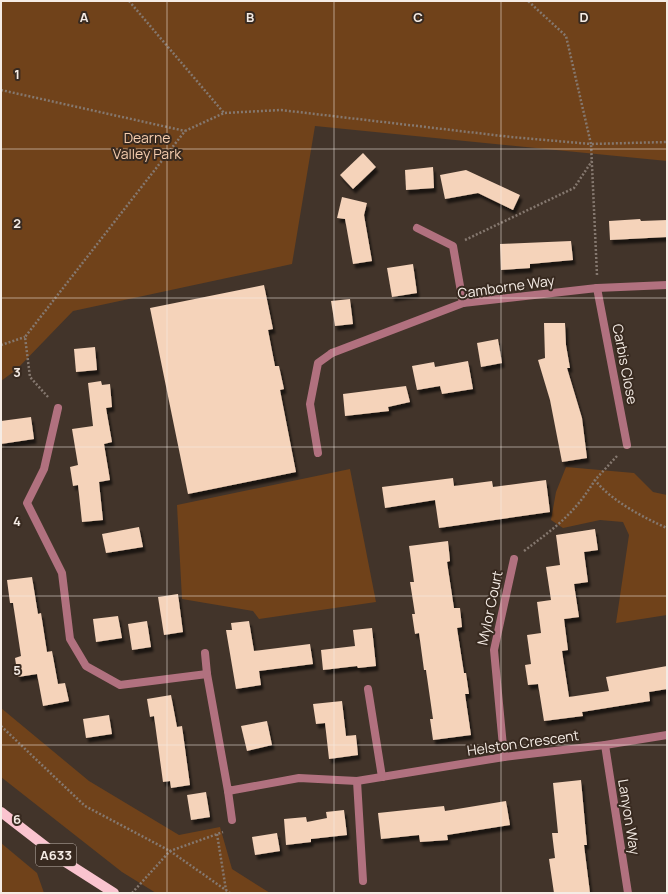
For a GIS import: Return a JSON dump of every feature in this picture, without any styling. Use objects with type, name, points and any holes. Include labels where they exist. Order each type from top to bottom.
[{"type":"main road","name":"A633","points":[[1,812],[67,863],[114,893]]},
{"type":"street","points":[[417,228],[454,246],[463,303]]},
{"type":"street","name":"Camborne Way","points":[[318,453],[310,404],[318,363],[332,353],[463,303],[598,288],[667,285]]},
{"type":"street","name":"Carbis Close","points":[[598,288],[627,445]]},
{"type":"street","points":[[58,408],[44,469],[27,503],[62,573],[70,639],[86,666],[120,685],[207,674]]},
{"type":"street","name":"Mylor Court","points":[[504,757],[494,650],[514,559]]},
{"type":"street","points":[[205,653],[207,674],[232,820]]},
{"type":"street","points":[[368,689],[382,778]]},
{"type":"street","name":"Helston Crescent","points":[[228,792],[299,778],[357,781],[382,778],[504,757],[604,745],[667,735]]},
{"type":"street","name":"Lanyon Way","points":[[604,745],[628,893]]},
{"type":"street","points":[[357,781],[363,881]]},
{"type":"path","points":[[129,1],[224,113]]},
{"type":"path","points":[[528,1],[566,36],[591,144],[598,288]]},
{"type":"path","points":[[1,90],[185,131]]},
{"type":"path","points":[[1,345],[25,337],[185,131],[224,113],[281,110],[511,137],[591,144],[667,142]]},
{"type":"path","points":[[454,246],[574,188],[592,161]]},
{"type":"path","points":[[25,337],[30,378],[58,408]]},
{"type":"path","points":[[514,559],[564,520],[581,502],[596,480],[627,445]]},
{"type":"path","points":[[596,480],[600,486],[614,498],[667,528]]},
{"type":"path","points":[[1,726],[85,806],[170,852],[230,893]]},
{"type":"path","points":[[132,893],[170,852],[222,833],[232,820]]},
{"type":"path","points":[[218,834],[226,890]]},
{"type":"green space","name":"Dearne Valley Park","points":[[1,1],[667,1],[667,161],[315,126],[292,264],[73,311],[16,370],[1,381]]},
{"type":"green space","points":[[566,467],[634,473],[653,492],[667,495],[667,615],[616,623],[629,535],[623,522],[600,520],[563,528],[551,520],[556,492]]},
{"type":"green space","points":[[350,469],[376,602],[259,619],[253,611],[182,599],[177,505]]},
{"type":"green space","points":[[1,708],[89,781],[179,835],[220,827],[232,869],[270,893],[156,893],[122,872],[1,777]]},
{"type":"green space","points":[[1,843],[37,873],[44,893],[1,893]]},
{"type":"building","points":[[363,153],[376,167],[353,189],[340,175]]},
{"type":"building","points":[[433,167],[434,188],[406,190],[405,170]]},
{"type":"building","points":[[466,170],[520,195],[513,210],[478,193],[445,199],[440,175]]},
{"type":"building","points":[[342,197],[367,203],[364,215],[372,261],[353,264],[345,219],[337,218]]},
{"type":"building","points":[[640,219],[641,221],[667,220],[667,237],[610,240],[609,221]]},
{"type":"building","points":[[571,241],[573,260],[530,264],[530,268],[501,270],[500,244]]},
{"type":"building","points":[[413,264],[417,293],[392,297],[387,268]]},
{"type":"building","points":[[264,285],[273,329],[268,330],[275,366],[279,366],[284,389],[280,390],[296,472],[188,494],[150,308]]},
{"type":"building","points":[[350,299],[353,324],[335,326],[331,301]]},
{"type":"building","points":[[544,323],[565,323],[566,345],[570,368],[567,368],[582,418],[587,458],[562,462],[550,400],[538,360],[545,358]]},
{"type":"building","points":[[498,339],[502,363],[481,367],[477,343]]},
{"type":"building","points":[[95,347],[97,370],[76,372],[74,349]]},
{"type":"building","points":[[468,361],[473,389],[442,394],[440,386],[417,390],[412,366],[434,362],[435,367]]},
{"type":"building","points":[[101,381],[102,385],[110,384],[112,407],[106,408],[112,442],[104,444],[110,480],[99,482],[103,520],[82,522],[78,485],[73,486],[70,467],[78,465],[72,429],[93,426],[88,383]]},
{"type":"building","points":[[406,386],[410,402],[388,407],[389,411],[345,416],[343,394]]},
{"type":"building","points":[[31,417],[34,439],[1,444],[1,421]]},
{"type":"building","points":[[453,478],[454,486],[492,481],[493,487],[546,480],[550,512],[439,528],[435,500],[385,508],[382,487]]},
{"type":"building","points":[[139,527],[143,547],[106,553],[102,534]]},
{"type":"building","points":[[595,529],[598,550],[584,552],[588,582],[574,584],[579,617],[564,619],[568,650],[562,651],[569,697],[609,691],[606,677],[667,666],[667,689],[649,692],[650,701],[582,712],[583,716],[544,721],[538,684],[528,685],[525,665],[531,664],[527,635],[541,633],[537,602],[551,600],[546,567],[560,565],[556,535]]},
{"type":"building","points":[[448,541],[450,561],[447,562],[454,608],[460,608],[462,627],[457,628],[469,694],[465,694],[471,735],[433,740],[430,719],[433,719],[426,670],[424,670],[419,633],[415,634],[412,614],[415,614],[410,582],[414,582],[409,546]]},
{"type":"building","points":[[32,577],[38,614],[41,613],[47,652],[52,651],[58,684],[65,683],[69,701],[43,706],[37,674],[18,677],[15,658],[21,656],[13,603],[10,603],[7,580]]},
{"type":"building","points":[[178,594],[183,632],[164,635],[158,597]]},
{"type":"building","points":[[118,616],[122,638],[96,642],[93,619]]},
{"type":"building","points":[[147,621],[151,647],[132,650],[128,624]]},
{"type":"building","points":[[249,621],[254,651],[310,644],[313,664],[259,671],[261,685],[236,689],[226,630],[232,630],[231,623]]},
{"type":"building","points":[[372,628],[376,666],[358,668],[357,666],[323,670],[321,650],[355,646],[353,630]]},
{"type":"building","points":[[171,695],[177,727],[182,726],[190,785],[171,788],[170,781],[163,782],[154,716],[150,717],[147,699]]},
{"type":"building","points":[[342,701],[346,736],[356,735],[358,755],[329,759],[325,723],[316,724],[313,704]]},
{"type":"building","points":[[109,715],[112,734],[86,738],[83,719]]},
{"type":"building","points":[[267,721],[272,745],[247,751],[241,726]]},
{"type":"building","points":[[581,780],[587,845],[584,845],[590,893],[554,893],[549,859],[555,858],[552,833],[558,833],[553,783]]},
{"type":"building","points":[[206,792],[210,817],[191,820],[187,795]]},
{"type":"building","points":[[506,801],[510,825],[447,835],[448,840],[420,842],[419,835],[381,839],[378,813],[444,806],[445,811]]},
{"type":"building","points":[[344,810],[347,835],[311,839],[311,842],[286,845],[284,819],[306,817],[307,822],[327,818],[326,812]]},
{"type":"building","points":[[277,833],[280,851],[255,855],[252,837]]}]
